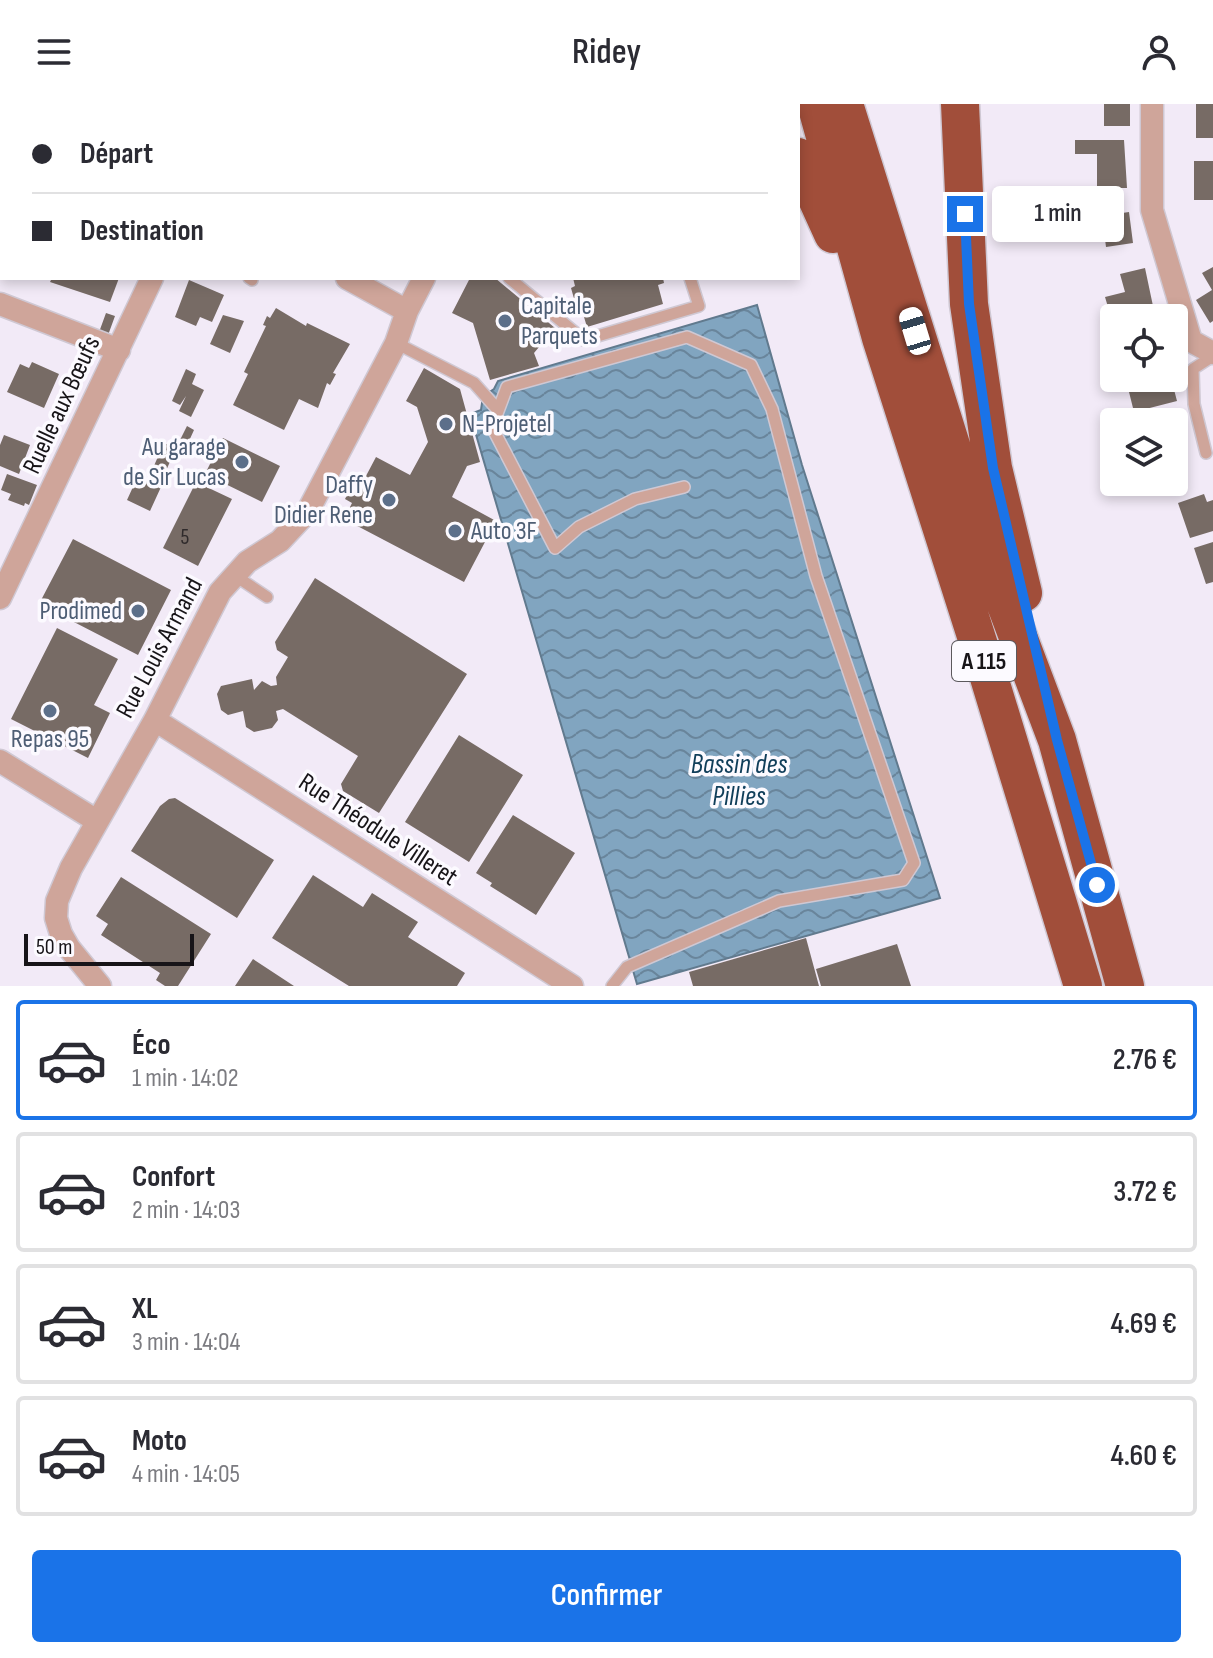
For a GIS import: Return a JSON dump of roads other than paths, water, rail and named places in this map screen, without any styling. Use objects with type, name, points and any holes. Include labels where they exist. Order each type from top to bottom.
[{"type":"highway","name":"A 115","points":[[816,104],[881,338],[1083,986]]},
{"type":"highway","name":"A 115","points":[[844,104],[977,528],[1057,740],[1125,986]]},
{"type":"highway","points":[[960,104],[969,304],[993,468],[1057,740]]},
{"type":"highway","points":[[800,161],[881,338]]},
{"type":"street","points":[[1152,104],[1152,210],[1191,341],[1213,354]]},
{"type":"street","name":"Ruelle aux Bœufs","points":[[0,598],[151,280]]},
{"type":"street","points":[[351,280],[407,311]]},
{"type":"street","name":"Rue Louis Armand","points":[[100,986],[61,934],[56,918],[57,901],[91,830],[155,720],[220,592],[247,562],[280,541],[308,511],[396,343],[407,311],[423,280]]},
{"type":"street","points":[[0,304],[119,350]]},
{"type":"street","name":"Rue Théodule Villeret","points":[[155,720],[572,986]]},
{"type":"street","points":[[0,761],[91,830]]},
{"type":"lane","points":[[511,280],[584,340],[699,306],[691,280]]},
{"type":"lane","points":[[612,986],[627,967],[779,901],[903,880],[914,863],[816,576],[772,409],[751,365],[687,337],[507,387],[492,427],[555,548],[579,527],[635,499],[684,487]]},
{"type":"lane","points":[[396,343],[474,383],[498,410]]},
{"type":"lane","points":[[1206,453],[1194,404],[1193,369],[1213,354]]},
{"type":"lane","points":[[233,575],[267,597]]},
{"type":"water","name":"Bassin des Pillies","points":[[757,305],[802,465],[940,898],[637,984],[470,414],[481,410],[483,396],[494,389],[498,381]]},
{"type":"place","name":"Capitale Parquets","points":[[505,321]]},
{"type":"place","name":"N-Projetel","points":[[446,424]]},
{"type":"place","name":"Au garage de Sir Lucas","points":[[242,462]]},
{"type":"place","name":"Daffy Didier Rene","points":[[389,500]]},
{"type":"place","name":"Auto 3F","points":[[455,531]]},
{"type":"place","name":"Prodimed","points":[[138,611]]},
{"type":"place","name":"Repas 95","points":[[50,711]]}]
